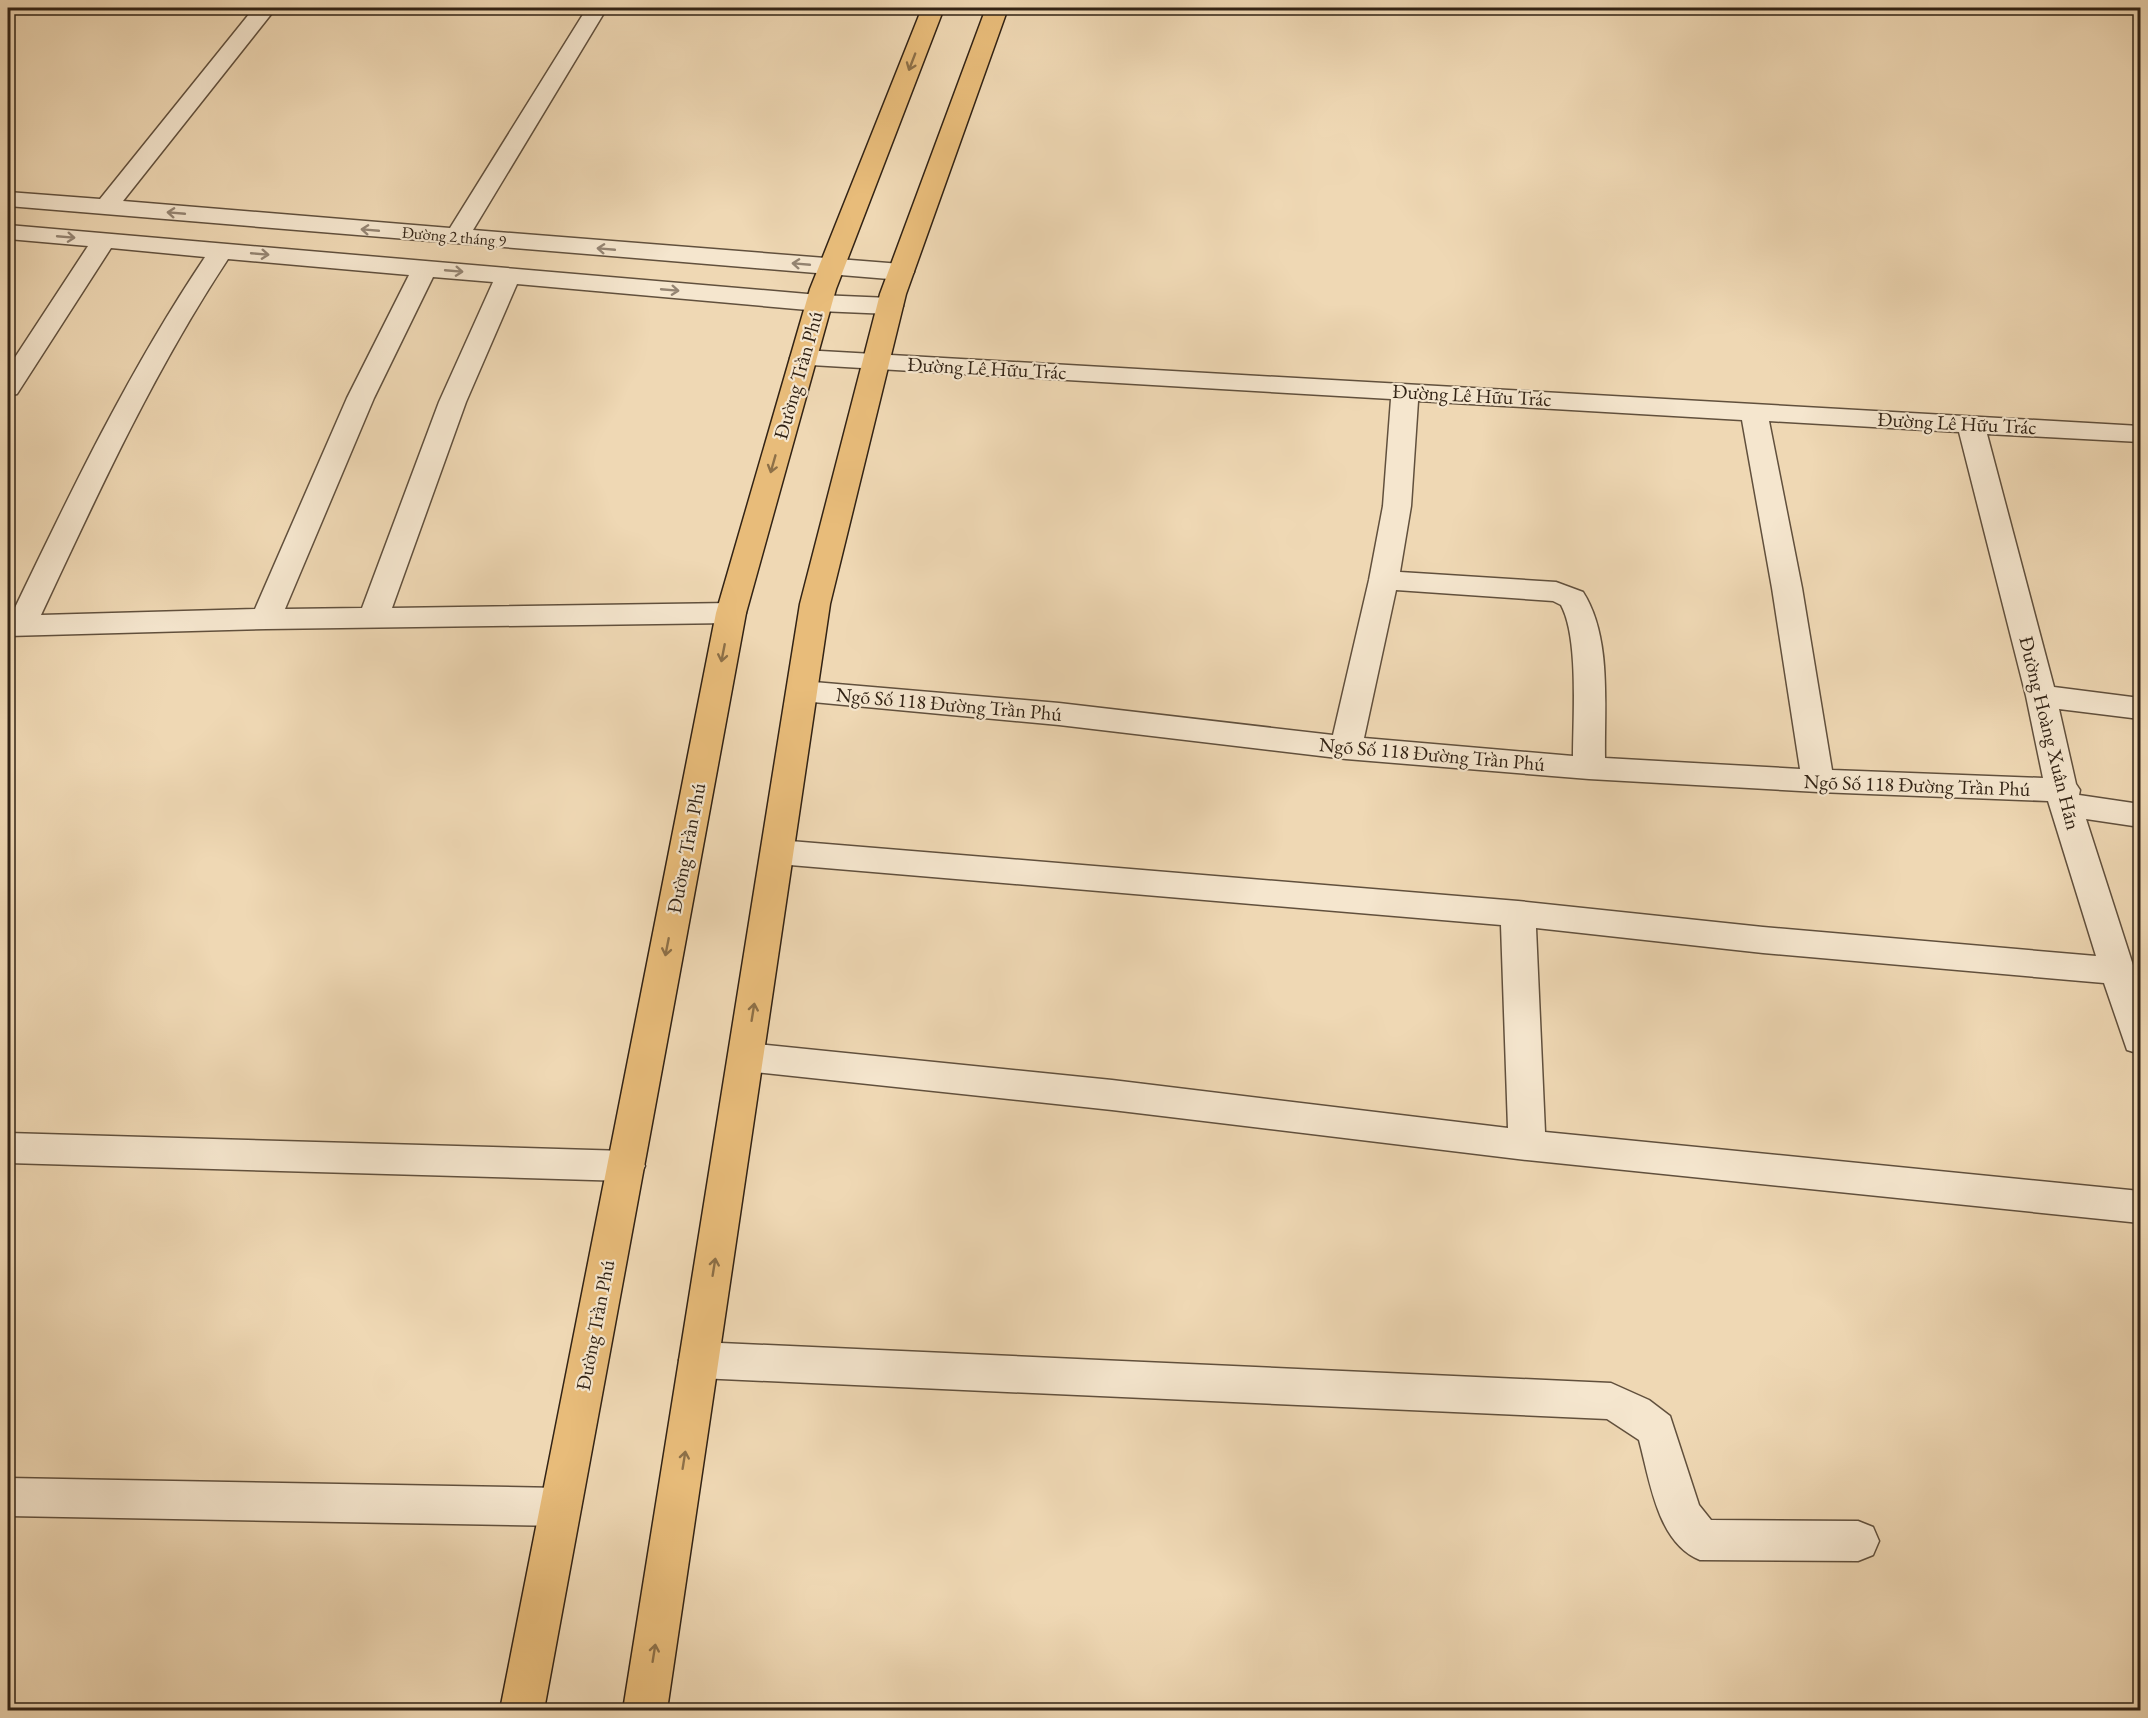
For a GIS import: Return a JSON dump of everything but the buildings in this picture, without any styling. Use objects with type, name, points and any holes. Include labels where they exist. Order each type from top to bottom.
[{"type":"highway","name":"Đường Trần Phú","points":[[522,1710],[731,613],[819,303],[933,8]]},
{"type":"highway","points":[[645,1710],[815,604],[890,306],[997,8]]},
{"type":"street","points":[[106,207],[266,8]]},
{"type":"street","points":[[457,236],[597,8]]},
{"type":"street","name":"Đường 2 tháng 9","points":[[8,199],[901,272]]},
{"type":"street","points":[[8,232],[819,303],[890,306]]},
{"type":"street","points":[[8,388],[104,240]]},
{"type":"street","points":[[221,251],[185,303],[156,353],[15,626],[374,617],[731,613]]},
{"type":"street","points":[[266,619],[353,412],[389,334],[425,268]]},
{"type":"street","points":[[374,617],[429,460],[465,368],[508,276]]},
{"type":"street","name":"Đường Lê Hữu Trác","points":[[803,358],[2140,434]]},
{"type":"street","points":[[1346,748],[1384,580],[1397,506],[1405,391]]},
{"type":"street","points":[[1754,411],[1787,588],[1818,782]]},
{"type":"street","name":"Đường Hoàng Xuân Hãn","points":[[1971,423],[2065,797],[2140,1040]]},
{"type":"street","points":[[1384,580],[1556,592],[1573,598],[1581,613],[1586,640],[1589,768]]},
{"type":"street","name":"Ngõ Số 118 Đường Trần Phú","points":[[802,691],[1071,715],[1346,748],[1589,768],[2065,797],[2140,815]]},
{"type":"street","points":[[2041,696],[2140,708]]},
{"type":"street","points":[[778,852],[1518,914],[1763,940],[2119,971]]},
{"type":"street","points":[[1518,914],[1527,1144]]},
{"type":"street","points":[[746,1057],[1100,1094],[1527,1144],[2140,1207]]},
{"type":"street","points":[[8,1148],[626,1166]]},
{"type":"street","points":[[699,1360],[1611,1401],[1635,1413],[1656,1429],[1681,1514],[1700,1540],[1858,1541]]},
{"type":"street","points":[[8,1497],[560,1507]]}]
